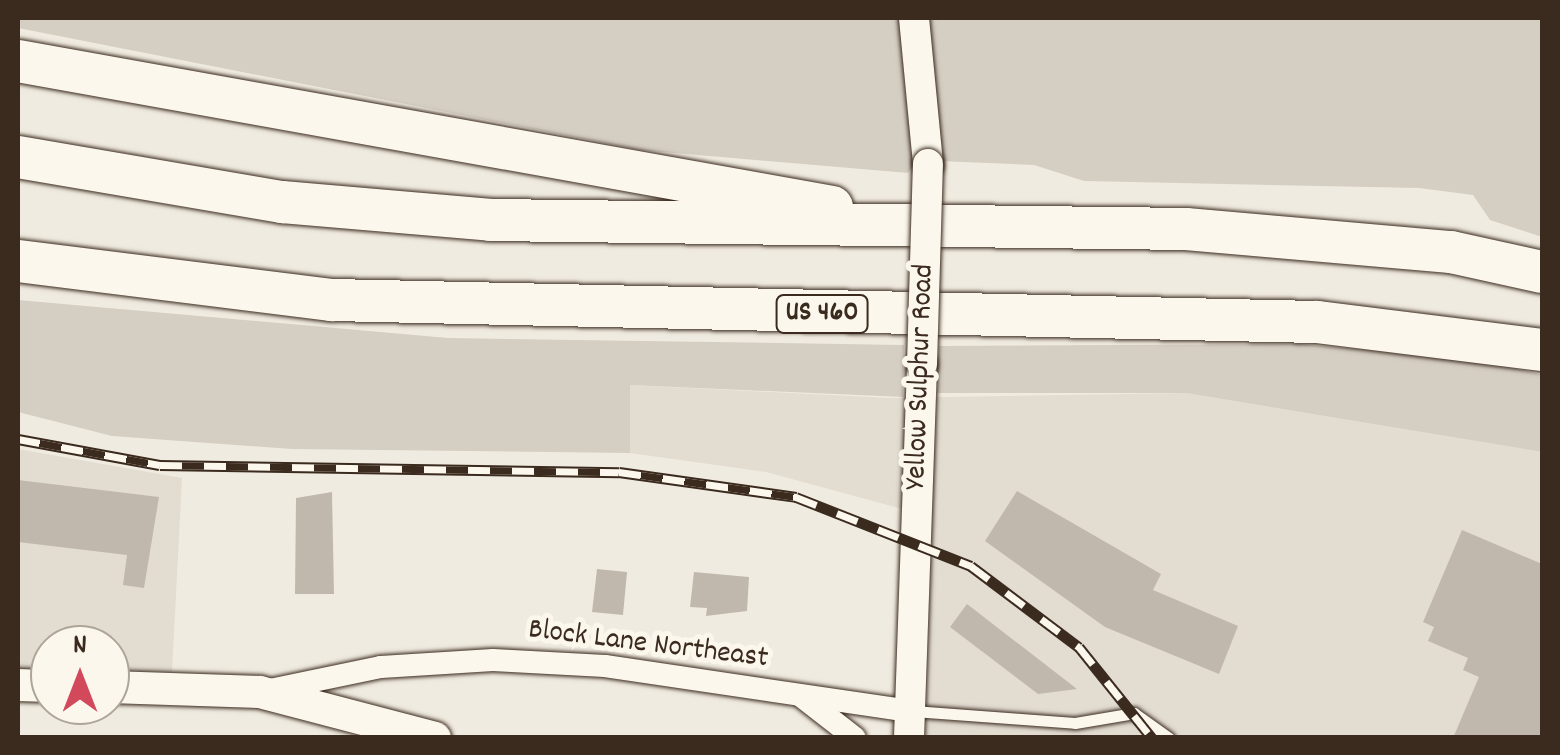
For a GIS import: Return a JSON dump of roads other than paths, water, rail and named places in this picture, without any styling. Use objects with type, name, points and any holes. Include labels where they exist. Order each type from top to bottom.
[{"type":"highway","points":[[18,60],[802,204],[1032,226]]},
{"type":"highway","points":[[18,157],[282,202],[491,220],[1032,226],[1336,239],[1542,272]]},
{"type":"highway","name":"US 460","points":[[18,261],[332,300],[1317,322],[1542,350]]},
{"type":"main road","points":[[130,688],[260,692],[436,738]]},
{"type":"street","name":"Yellow Sulphur Road","points":[[910,724],[928,164],[914,18]]},
{"type":"street","name":"Block Lane Northeast","points":[[260,692],[381,667],[493,660],[798,694],[910,724]]},
{"type":"street","points":[[798,694],[855,738]]},
{"type":"lane","points":[[910,724],[1075,723],[1134,713],[1169,738]]},
{"type":"railway","points":[[18,439],[160,465],[619,472],[796,497],[971,566],[1079,647],[1152,738]]}]
